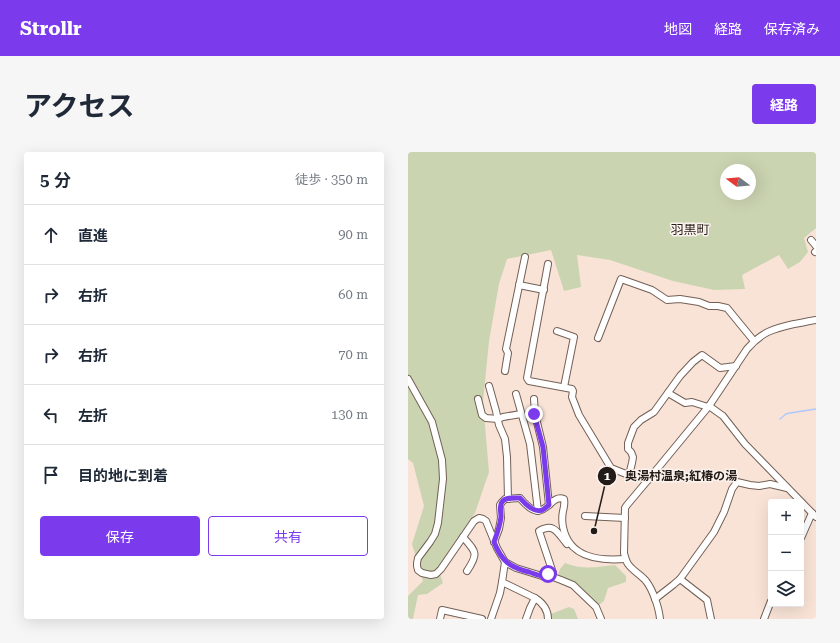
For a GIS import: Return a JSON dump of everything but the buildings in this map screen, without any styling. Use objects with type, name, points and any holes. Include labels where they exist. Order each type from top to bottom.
[{"type":"street","points":[[811,240],[816,250]]},
{"type":"street","points":[[505,371],[508,353],[506,349],[525,257]]},
{"type":"street","points":[[548,264],[528,378],[529,381],[572,389],[572,397],[579,415],[611,468],[648,480]]},
{"type":"street","points":[[598,338],[621,279],[652,290],[667,300],[680,299],[698,302],[709,306],[727,308],[754,341]]},
{"type":"street","points":[[519,285],[544,290]]},
{"type":"street","points":[[660,619],[655,599],[647,582],[640,574],[628,565],[625,558],[625,508],[708,407],[754,341],[776,328],[816,320]]},
{"type":"street","points":[[557,331],[574,337],[564,387]]},
{"type":"street","points":[[629,475],[633,457],[628,448],[628,442],[634,427],[641,420],[654,412],[680,376],[693,362],[702,355],[720,368],[736,366]]},
{"type":"street","points":[[408,379],[432,422],[442,460],[443,479],[438,523],[435,534],[418,558],[418,570],[426,574],[436,574],[474,521],[479,518],[483,519],[486,521],[494,542],[501,556],[506,562],[516,568],[542,576],[552,577],[573,585],[596,608],[601,619]]},
{"type":"street","points":[[489,386],[506,445],[508,499]]},
{"type":"street","points":[[668,393],[685,403],[692,402],[708,407],[723,416],[745,444],[814,514],[803,535]]},
{"type":"street","points":[[516,394],[530,444],[538,511]]},
{"type":"street","points":[[478,399],[482,415],[486,418],[498,419],[521,414]]},
{"type":"street","points":[[534,399],[534,414],[543,447],[549,505]]},
{"type":"street","points":[[527,434],[539,432]]},
{"type":"street","points":[[655,599],[680,579],[714,532],[724,512],[732,489],[737,482],[759,486],[770,484],[787,488]]},
{"type":"street","points":[[494,542],[501,518],[500,505],[505,499],[520,498],[533,509],[538,511],[544,509],[559,498],[562,498],[565,502],[563,527],[567,538],[578,552]]},
{"type":"street","points":[[584,516],[624,518]]},
{"type":"street","points":[[542,576],[554,573],[539,531],[547,528],[557,530],[573,550],[578,552],[602,560],[625,558]]},
{"type":"street","points":[[463,537],[474,550],[475,554],[474,561],[467,571]]},
{"type":"street","points":[[491,619],[500,593],[506,562]]},
{"type":"street","points":[[680,579],[707,600],[711,619]]},
{"type":"street","points":[[502,582],[541,602],[546,608],[548,619]]},
{"type":"street","points":[[526,619],[535,598]]},
{"type":"street","points":[[764,619],[769,607]]},
{"type":"street","points":[[440,619],[442,610],[482,619]]},
{"type":"green space","points":[[408,152],[816,152],[816,228],[804,238],[808,252],[800,262],[788,269],[779,255],[742,275],[745,289],[714,290],[673,281],[610,260],[577,255],[581,287],[564,291],[551,250],[507,259],[499,284],[489,341],[483,402],[489,472],[475,513],[438,568],[443,583],[427,594],[418,595],[413,619],[408,619],[408,596],[423,581],[412,544],[424,506],[413,463],[408,459]]},
{"type":"green space","points":[[565,563],[578,567],[615,565],[626,576],[626,582],[608,588],[604,601],[596,607],[573,585],[557,578],[560,569]]},
{"type":"green space","points":[[569,607],[574,609],[578,619],[548,619],[548,615]]},
{"type":"waterway","points":[[780,419],[786,414],[816,409]]},
{"type":"place","name":"奥湯村温泉;紅椿の湯","points":[[594,531]]},
{"type":"district","name":"羽黒町","points":[[690,229]]},
{"type":"route","points":[[534,414],[543,447],[549,505],[540,511],[537,511],[520,498],[505,499],[500,505],[501,518],[494,542],[501,556],[506,562],[516,568],[542,576],[548,574]]}]
